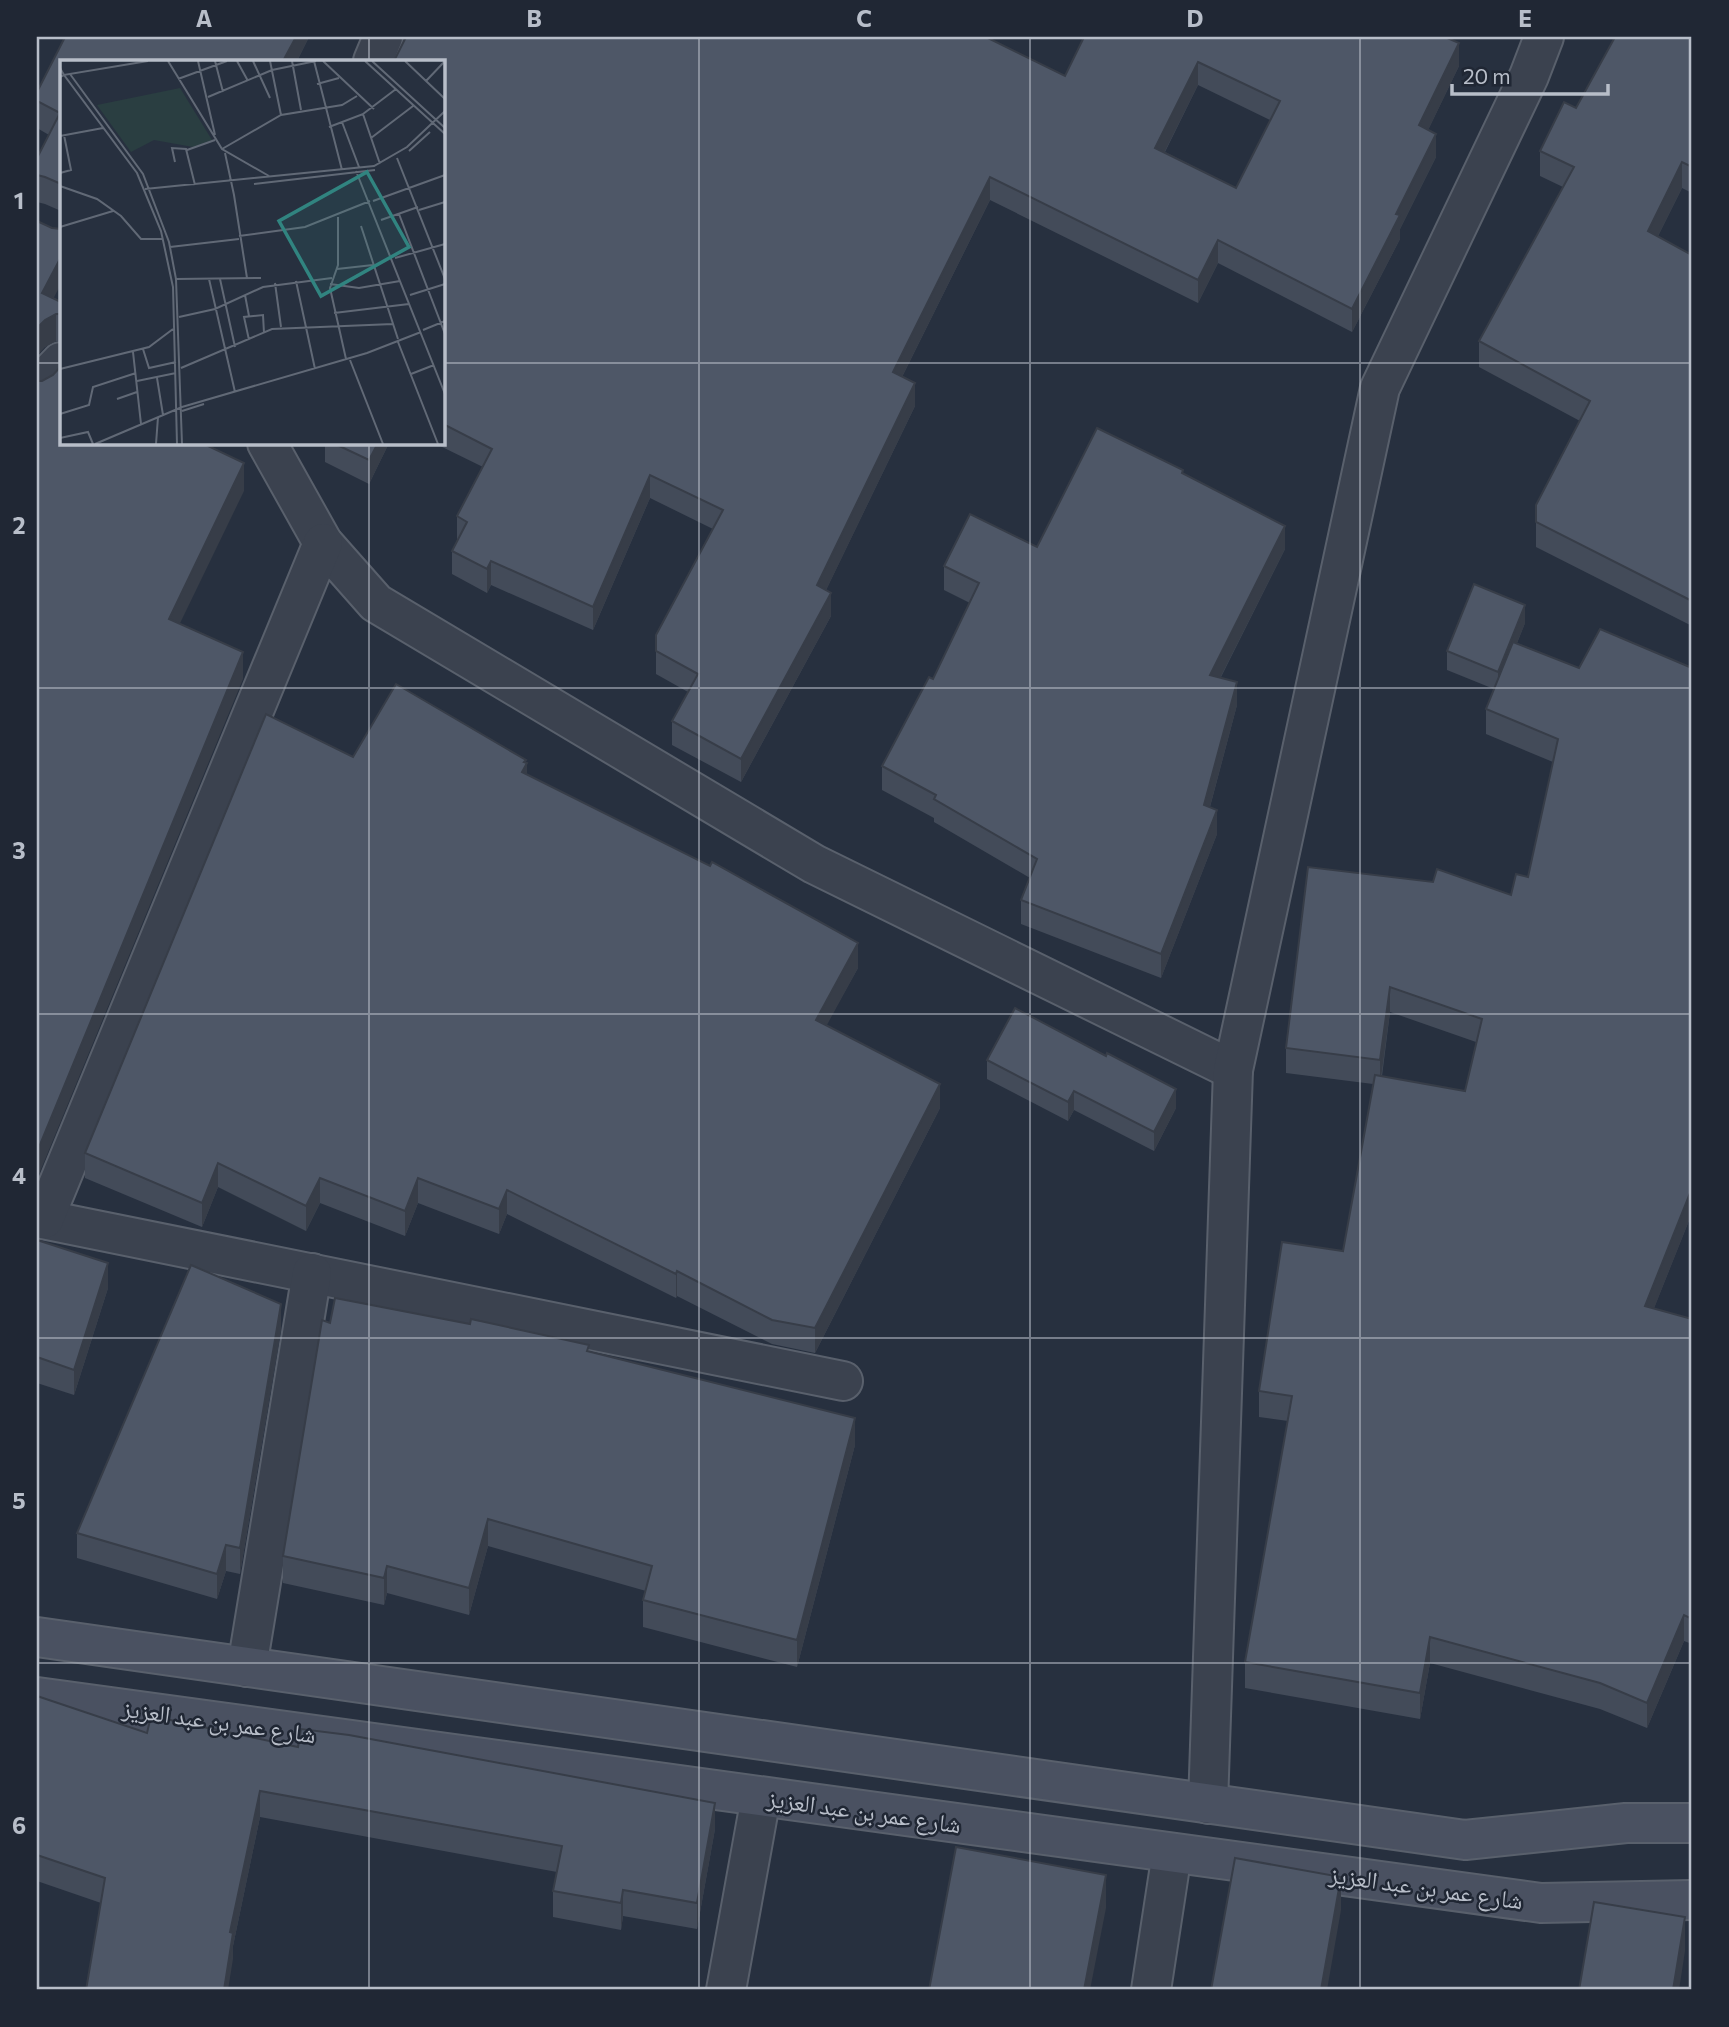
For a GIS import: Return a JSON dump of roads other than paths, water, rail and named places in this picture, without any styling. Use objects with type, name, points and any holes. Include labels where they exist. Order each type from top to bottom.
[{"type":"main road","points":[[37,1637],[1465,1840],[1626,1823],[1692,1823]]},
{"type":"main road","name":"شارع عمر بن عبد العزيز","points":[[37,1697],[1541,1903],[1692,1900]]},
{"type":"street","points":[[373,60],[383,37]]},
{"type":"street","points":[[1208,1804],[1233,1070],[1380,388],[1529,76],[1544,37]]},
{"type":"street","points":[[37,387],[60,363]]},
{"type":"street","points":[[268,444],[323,543],[376,603],[814,864],[1233,1070]]},
{"type":"street","points":[[323,543],[41,1219],[843,1381]]},
{"type":"street","points":[[247,1667],[312,1273]]},
{"type":"street","points":[[726,1990],[761,1797]]},
{"type":"street","points":[[1151,1990],[1172,1853]]}]
